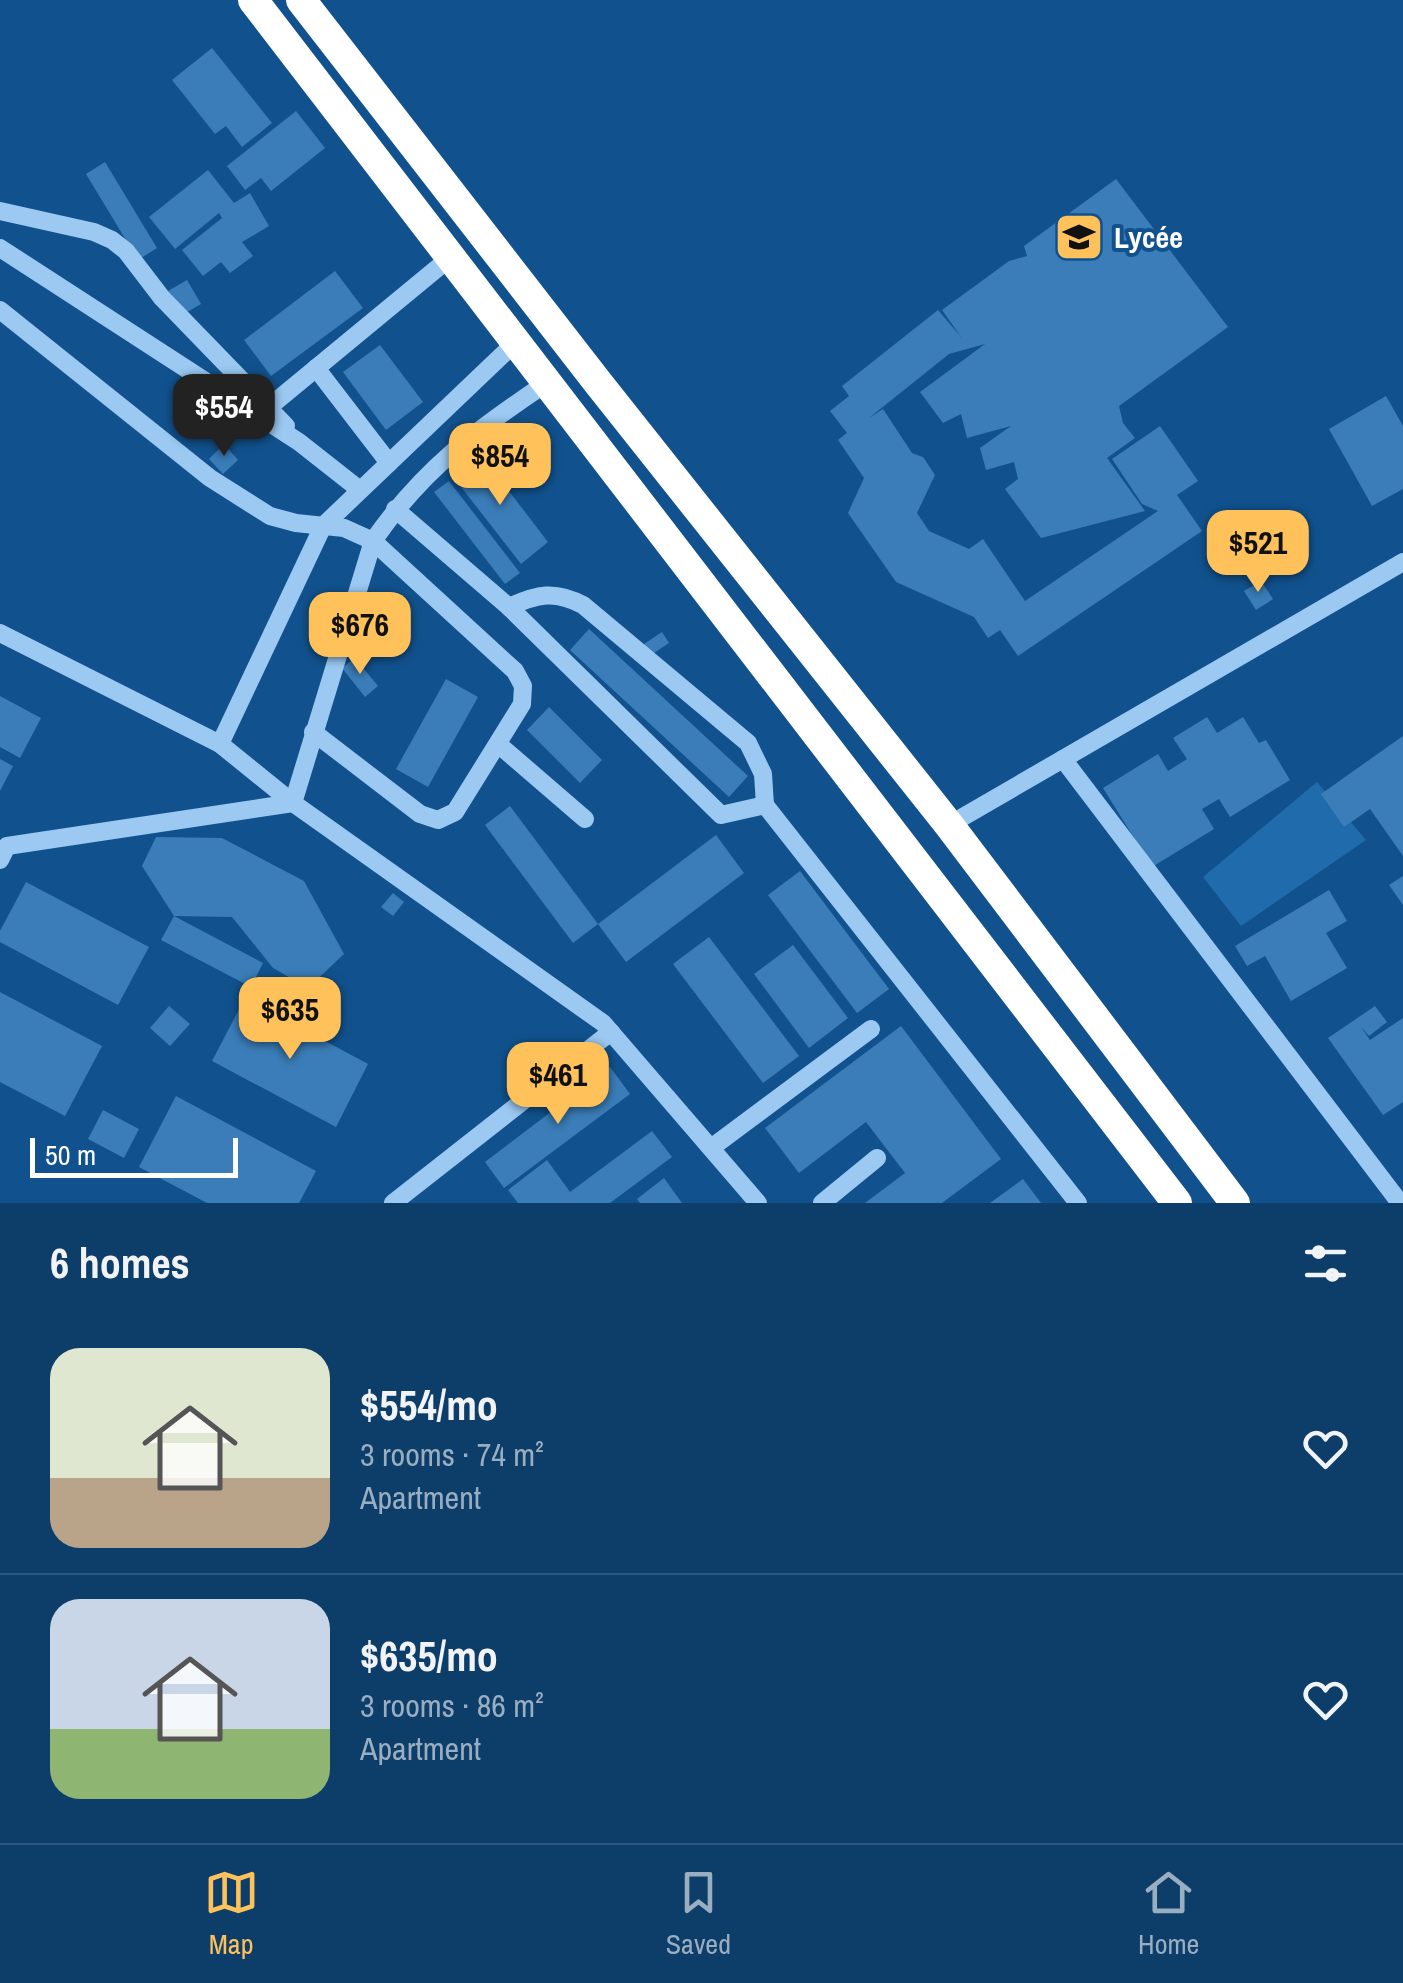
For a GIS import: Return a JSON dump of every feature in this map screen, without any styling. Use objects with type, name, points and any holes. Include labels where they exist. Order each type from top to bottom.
[{"type":"highway","points":[[253,0],[1176,1203]]},
{"type":"highway","points":[[301,0],[949,826],[1235,1203]]},
{"type":"street","points":[[0,211],[94,232],[112,240],[299,442]]},
{"type":"street","points":[[0,248],[299,442],[360,490]]},
{"type":"street","points":[[269,407],[452,256]]},
{"type":"street","points":[[0,310],[210,478],[270,516],[344,528],[373,540],[520,678],[524,695],[455,812],[438,820],[420,814],[313,732]]},
{"type":"street","points":[[220,744],[323,526],[517,341]]},
{"type":"street","points":[[316,368],[389,463]]},
{"type":"street","points":[[293,803],[373,540],[395,508],[445,456],[548,382]]},
{"type":"street","points":[[395,508],[509,608],[721,815],[765,805]]},
{"type":"street","points":[[949,826],[1403,562]]},
{"type":"street","points":[[509,608],[534,596],[566,596],[748,743],[763,774],[765,805],[1078,1203]]},
{"type":"street","points":[[0,632],[220,744],[293,803],[603,1023],[758,1203]]},
{"type":"street","points":[[498,744],[585,819]]},
{"type":"street","points":[[1064,759],[1400,1203]]},
{"type":"street","points":[[0,860],[7,846],[293,803]]},
{"type":"street","points":[[711,1148],[870,1029]]},
{"type":"street","points":[[392,1203],[610,1032]]},
{"type":"street","points":[[822,1203],[876,1158]]},
{"type":"shaded area","points":[[1317,782],[1366,840],[1241,926],[1203,877]]},
{"type":"building","points":[[212,48],[272,123],[242,147],[226,126],[215,134],[172,80]]},
{"type":"building","points":[[296,111],[325,148],[271,191],[261,178],[245,190],[227,166]]},
{"type":"building","points":[[105,162],[157,248],[138,260],[86,174]]},
{"type":"building","points":[[208,170],[234,203],[250,193],[269,226],[242,242],[253,256],[230,273],[221,262],[203,276],[182,250],[222,218],[219,213],[175,249],[149,217]]},
{"type":"building","points":[[1116,179],[1228,327],[1119,406],[1123,423],[1135,438],[1107,458],[1145,511],[1041,538],[1005,489],[1018,479],[1014,462],[986,470],[980,448],[1011,426],[967,438],[961,414],[943,423],[920,392],[985,344],[949,354],[869,418],[883,409],[912,453],[923,457],[935,475],[917,513],[929,531],[969,549],[983,539],[1025,601],[1158,511],[1142,504],[1112,459],[1160,426],[1198,481],[1177,495],[1202,531],[1018,656],[1000,630],[988,638],[974,617],[896,582],[848,513],[864,478],[838,440],[847,433],[830,411],[849,396],[842,386],[938,310],[961,337],[942,310],[1009,261],[1027,256],[1024,246]]},
{"type":"building","points":[[335,271],[363,308],[271,376],[244,340]]},
{"type":"building","points":[[187,280],[201,304],[182,315],[168,291]]},
{"type":"building","points":[[380,345],[423,402],[386,430],[343,372]]},
{"type":"building","points":[[1386,396],[1403,426],[1403,489],[1372,506],[1329,429]]},
{"type":"building","points":[[224,444],[238,460],[223,474],[209,459]]},
{"type":"building","points":[[479,452],[548,542],[521,564],[451,474]]},
{"type":"building","points":[[449,481],[520,573],[505,584],[434,492]]},
{"type":"building","points":[[1261,581],[1273,599],[1256,610],[1244,591]]},
{"type":"building","points":[[589,629],[748,776],[729,797],[570,650]]},
{"type":"building","points":[[662,632],[669,643],[651,655],[644,644]]},
{"type":"building","points":[[355,658],[378,686],[365,697],[342,668]]},
{"type":"building","points":[[446,679],[478,697],[428,787],[396,769]]},
{"type":"building","points":[[0,696],[41,718],[20,758],[0,747]]},
{"type":"building","points":[[549,707],[602,760],[580,783],[527,730]]},
{"type":"building","points":[[1207,717],[1217,733],[1243,717],[1259,743],[1266,740],[1290,780],[1230,817],[1219,799],[1202,809],[1214,829],[1152,867],[1103,788],[1158,754],[1168,771],[1187,759],[1173,738]]},
{"type":"building","points":[[1403,736],[1403,856],[1370,809],[1344,827],[1321,794]]},
{"type":"building","points":[[0,759],[13,766],[0,791]]},
{"type":"building","points":[[510,806],[598,924],[573,943],[485,825]]},
{"type":"building","points":[[716,835],[744,873],[626,962],[598,924]]},
{"type":"building","points":[[156,837],[222,838],[304,881],[344,954],[308,988],[273,968],[232,917],[174,916],[142,866]]},
{"type":"building","points":[[800,871],[889,989],[857,1013],[768,895]]},
{"type":"building","points":[[1403,876],[1403,905],[1389,885]]},
{"type":"building","points":[[26,882],[149,947],[118,1005],[0,942],[0,931]]},
{"type":"building","points":[[1329,890],[1347,921],[1326,933],[1347,968],[1291,1001],[1265,956],[1247,966],[1235,946]]},
{"type":"building","points":[[393,893],[404,902],[393,916],[381,907]]},
{"type":"building","points":[[174,916],[263,963],[251,987],[161,940]]},
{"type":"building","points":[[709,937],[799,1056],[763,1083],[673,964]]},
{"type":"building","points":[[793,945],[848,1018],[809,1048],[754,974]]},
{"type":"building","points":[[0,992],[102,1046],[65,1116],[0,1082]]},
{"type":"building","points":[[245,998],[368,1064],[336,1127],[212,1061]]},
{"type":"building","points":[[169,1006],[190,1024],[170,1046],[150,1028]]},
{"type":"building","points":[[1375,1006],[1387,1022],[1369,1036],[1361,1027],[1370,1040],[1403,1018],[1403,1102],[1383,1115],[1328,1038]]},
{"type":"building","points":[[901,1026],[1001,1159],[942,1203],[865,1203],[905,1173],[866,1122],[799,1173],[765,1128]]},
{"type":"building","points":[[610,1067],[630,1094],[504,1188],[485,1162]]},
{"type":"building","points":[[176,1096],[316,1171],[299,1203],[207,1203],[139,1167]]},
{"type":"building","points":[[103,1110],[139,1129],[124,1158],[88,1139]]},
{"type":"building","points":[[652,1131],[672,1157],[610,1203],[518,1203],[508,1190],[547,1160],[570,1192]]},
{"type":"building","points":[[664,1178],[682,1203],[640,1203],[637,1199]]},
{"type":"building","points":[[1023,1179],[1041,1203],[990,1203]]},
{"type":"place","name":"Lycée","points":[[1079,237]]}]
